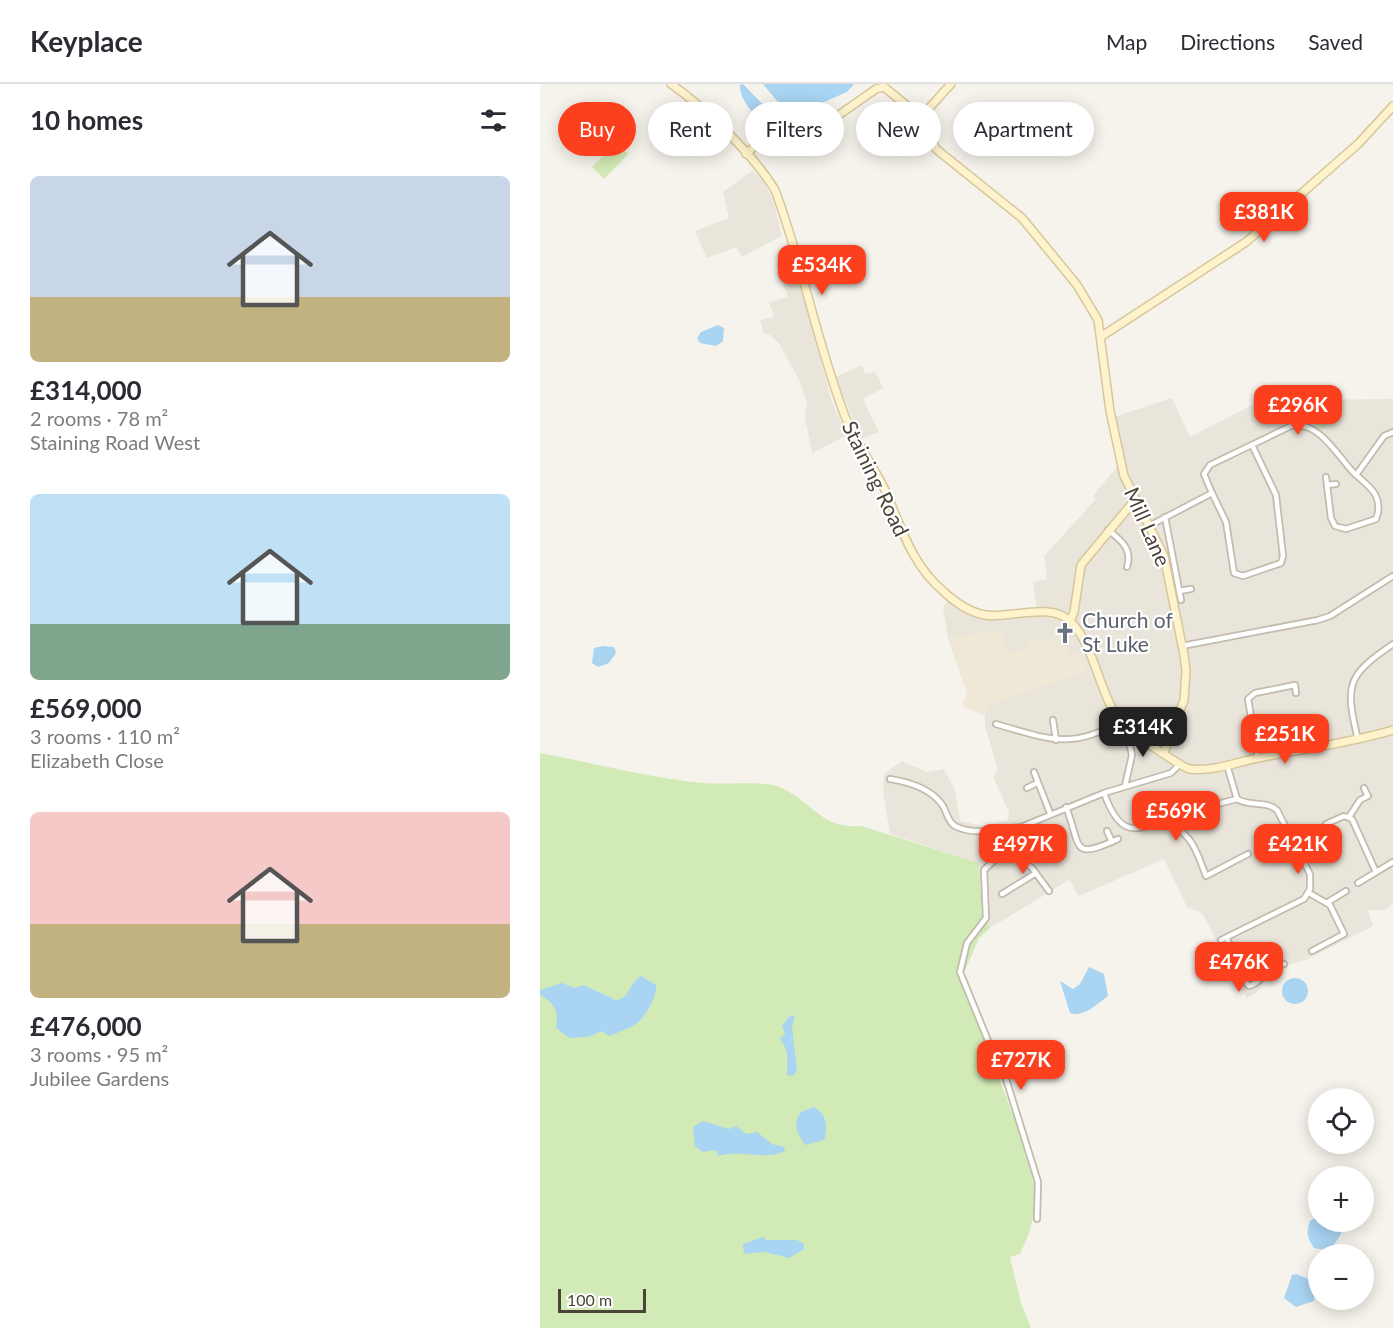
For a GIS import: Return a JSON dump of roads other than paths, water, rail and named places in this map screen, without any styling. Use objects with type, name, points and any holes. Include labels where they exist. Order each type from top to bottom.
[{"type":"street","name":"Staining Road","points":[[671,84],[719,125],[745,153]]},
{"type":"street","points":[[935,102],[951,84]]},
{"type":"street","points":[[857,102],[876,89],[884,87],[902,102]]},
{"type":"street","points":[[1102,336],[1246,242],[1358,144],[1393,106]]},
{"type":"street","name":"Mill Lane","points":[[941,155],[1006,203],[1047,247],[1089,301],[1102,336],[1111,418],[1124,476],[1134,501],[1161,547],[1167,566],[1182,646],[1186,672],[1184,700],[1164,752]]},
{"type":"street","name":"Staining Road","points":[[748,156],[775,190],[806,282],[823,352],[843,414],[884,488],[912,553],[922,569],[950,597],[976,612],[1006,616],[1044,612],[1070,621]]},
{"type":"street","points":[[1252,446],[1276,495],[1283,556],[1281,563],[1243,576],[1234,573],[1226,522],[1204,474],[1207,468],[1291,426],[1306,426],[1337,451],[1377,498],[1378,513],[1370,523],[1346,529],[1335,526],[1330,518],[1326,477]]},
{"type":"street","points":[[1356,475],[1384,436],[1393,432]]},
{"type":"street","points":[[1327,485],[1336,484]]},
{"type":"street","points":[[1149,526],[1212,493]]},
{"type":"street","points":[[1134,501],[1081,565],[1074,612],[1070,621],[1084,645],[1103,693],[1126,729],[1164,752],[1179,765],[1197,769],[1358,740],[1393,730]]},
{"type":"street","points":[[1165,517],[1181,600]]},
{"type":"street","points":[[1108,530],[1126,547],[1130,558],[1127,567]]},
{"type":"street","points":[[1182,646],[1318,620],[1330,616],[1393,576]]},
{"type":"street","points":[[1179,591],[1191,589]]},
{"type":"street","points":[[1358,740],[1350,701],[1353,681],[1363,666],[1393,644]]},
{"type":"street","points":[[1258,758],[1248,699],[1255,693],[1294,685],[1296,693]]},
{"type":"street","points":[[1053,720],[1056,740]]},
{"type":"street","points":[[996,724],[1056,740],[1085,738],[1119,721]]},
{"type":"street","points":[[1125,786],[1132,755],[1126,729]]},
{"type":"street","points":[[890,778],[928,792],[941,803],[952,824],[963,829],[981,831],[1021,827],[1050,813],[1104,793],[1171,773],[1179,765]]},
{"type":"street","points":[[1227,765],[1237,799]]},
{"type":"street","points":[[1034,772],[1050,813]]},
{"type":"street","points":[[1027,788],[1038,783]]},
{"type":"street","points":[[1349,817],[1360,800],[1368,796],[1364,788]]},
{"type":"street","points":[[1104,793],[1113,816],[1122,826],[1134,829],[1160,824],[1182,832],[1192,843],[1206,876]]},
{"type":"street","points":[[1209,799],[1211,806]]},
{"type":"street","points":[[1202,808],[1237,799],[1273,807],[1280,814],[1310,874],[1309,893],[1300,902],[1272,913],[1224,939],[1239,975],[1249,986],[1254,985],[1266,970],[1284,964]]},
{"type":"street","points":[[1066,807],[1079,845],[1084,850],[1090,852],[1118,839]]},
{"type":"street","points":[[1326,824],[1341,817],[1349,817],[1353,820],[1376,872]]},
{"type":"street","points":[[1021,827],[1007,848],[984,870],[986,918],[967,943],[960,972],[991,1048],[1002,1066],[1038,1182],[1037,1219]]},
{"type":"street","points":[[1107,831],[1112,842]]},
{"type":"street","points":[[1283,846],[1315,835]]},
{"type":"street","points":[[1007,848],[1036,873],[1049,891]]},
{"type":"street","points":[[1199,880],[1248,854]]},
{"type":"street","points":[[1358,883],[1393,862]]},
{"type":"street","points":[[1002,894],[1036,873]]},
{"type":"street","points":[[1328,902],[1346,891]]},
{"type":"street","points":[[1309,893],[1328,902],[1344,934],[1312,951]]},
{"type":"water","points":[[743,84],[760,102],[745,102],[740,85]]},
{"type":"water","points":[[763,84],[854,84],[847,92],[824,102],[777,101]]},
{"type":"water","points":[[718,325],[724,328],[723,341],[716,346],[700,343],[697,338],[701,332]]},
{"type":"water","points":[[614,647],[616,653],[609,663],[598,667],[592,663],[594,648]]},
{"type":"water","points":[[1089,967],[1104,974],[1108,996],[1085,1012],[1070,1013],[1060,981],[1073,989],[1080,984]]},
{"type":"water","points":[[641,976],[656,985],[650,1006],[636,1024],[609,1036],[602,1031],[588,1037],[569,1038],[556,1028],[555,1008],[540,995],[540,990],[562,983],[575,988],[583,985],[616,1000],[624,997]]},
{"type":"water","points":[[1295,978],[1304,982],[1308,991],[1304,1000],[1295,1004],[1286,1000],[1282,991],[1286,982]]},
{"type":"water","points":[[791,1015],[795,1016],[792,1026],[797,1071],[793,1076],[787,1075],[787,1052],[780,1039],[785,1034],[782,1026]]},
{"type":"water","points":[[814,1107],[824,1117],[826,1125],[824,1140],[805,1145],[796,1125],[798,1116],[801,1112]]},
{"type":"water","points":[[703,1121],[729,1129],[736,1126],[746,1134],[757,1132],[772,1144],[784,1147],[785,1151],[769,1155],[727,1154],[719,1156],[715,1150],[703,1152],[695,1146],[693,1127]]},
{"type":"water","points":[[1308,1232],[1341,1232],[1335,1244],[1312,1244]]},
{"type":"water","points":[[763,1237],[766,1240],[797,1240],[804,1244],[804,1249],[789,1258],[765,1252],[744,1254],[743,1244]]},
{"type":"water","points":[[1296,1274],[1308,1279],[1308,1303],[1296,1307],[1284,1298],[1292,1275]]},
{"type":"place","name":"Church of St Luke","points":[[1065,633]]}]
